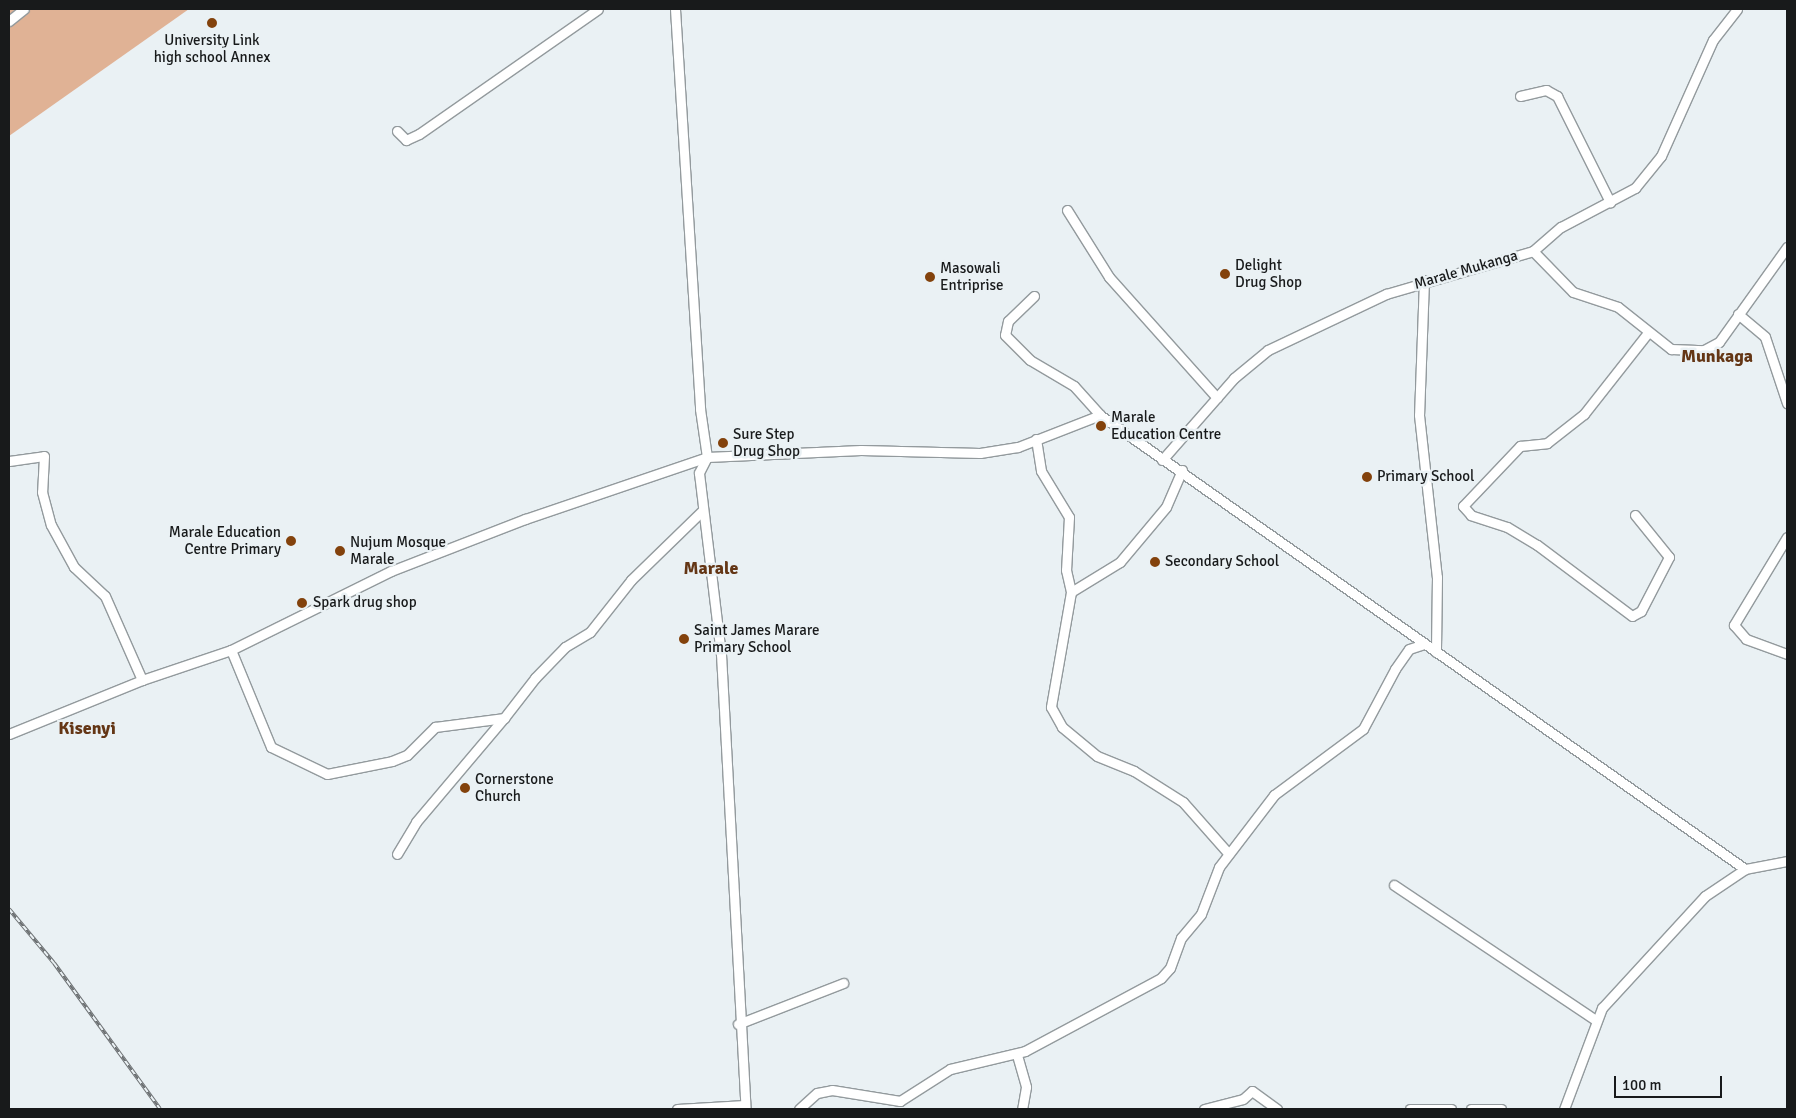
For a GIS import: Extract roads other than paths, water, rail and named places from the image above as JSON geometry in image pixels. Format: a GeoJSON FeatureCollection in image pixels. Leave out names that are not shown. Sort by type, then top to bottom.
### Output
{"type":"FeatureCollection","features":[{"type":"Feature","properties":{"kind":"street"},"geometry":{"type":"LineString","coordinates":[[9,21],[24,9]]}},
{"type":"Feature","properties":{"kind":"street"},"geometry":{"type":"LineString","coordinates":[[397,131],[406,140],[419,134],[598,9]]}},
{"type":"Feature","properties":{"kind":"street"},"geometry":{"type":"LineString","coordinates":[[675,9],[700,409],[707,457],[699,473],[702,511],[721,654],[738,1024],[745,1107],[676,1109]]}},
{"type":"Feature","properties":{"kind":"street","name":"Marale Mukanga"},"geometry":{"type":"LineString","coordinates":[[1162,460],[1249,362],[1268,350],[1424,280],[1533,251],[1561,227],[1610,202],[1650,174],[1713,40],[1737,9]]}},
{"type":"Feature","properties":{"kind":"street"},"geometry":{"type":"LineString","coordinates":[[1520,96],[1546,90],[1557,96],[1610,202]]}},
{"type":"Feature","properties":{"kind":"street"},"geometry":{"type":"LineString","coordinates":[[1067,210],[1109,277],[1217,398]]}},
{"type":"Feature","properties":{"kind":"street"},"geometry":{"type":"LineString","coordinates":[[1533,251],[1573,292],[1618,307],[1647,334],[1671,349],[1704,350],[1719,342],[1787,247]]}},
{"type":"Feature","properties":{"kind":"street"},"geometry":{"type":"LineString","coordinates":[[1424,280],[1419,416],[1437,577],[1436,652]]}},
{"type":"Feature","properties":{"kind":"street"},"geometry":{"type":"LineString","coordinates":[[1034,296],[1008,321],[1005,336],[1030,360],[1074,386],[1100,415],[1162,460],[1182,470],[1424,644],[1745,869]]}},
{"type":"Feature","properties":{"kind":"street"},"geometry":{"type":"LineString","coordinates":[[1738,314],[1765,337],[1787,403]]}},
{"type":"Feature","properties":{"kind":"street"},"geometry":{"type":"LineString","coordinates":[[1636,515],[1669,557],[1641,611],[1632,616],[1538,545],[1507,527],[1471,515],[1463,506],[1520,446],[1547,443],[1584,414],[1647,334]]}},
{"type":"Feature","properties":{"kind":"street"},"geometry":{"type":"LineString","coordinates":[[9,734],[142,680],[231,650],[391,571],[525,519],[707,457],[861,450],[980,453],[1036,439],[1100,415]]}},
{"type":"Feature","properties":{"kind":"street"},"geometry":{"type":"LineString","coordinates":[[1036,439],[1041,471],[1069,517],[1066,570],[1071,592],[1050,699],[1054,718],[1104,761],[1134,771],[1183,802],[1229,854]]}},
{"type":"Feature","properties":{"kind":"street"},"geometry":{"type":"LineString","coordinates":[[9,461],[44,456],[42,492],[51,525],[74,568],[105,596],[142,680]]}},
{"type":"Feature","properties":{"kind":"street"},"geometry":{"type":"LineString","coordinates":[[1071,592],[1120,562],[1166,507],[1182,470]]}},
{"type":"Feature","properties":{"kind":"street"},"geometry":{"type":"LineString","coordinates":[[397,854],[416,822],[553,659],[590,632],[631,580],[702,511]]}},
{"type":"Feature","properties":{"kind":"street"},"geometry":{"type":"LineString","coordinates":[[1787,538],[1734,625],[1746,639],[1787,654]]}},
{"type":"Feature","properties":{"kind":"street"},"geometry":{"type":"LineString","coordinates":[[799,1109],[817,1093],[832,1090],[894,1103],[950,1069],[1017,1055],[1166,974],[1181,938],[1201,914],[1216,872],[1274,795],[1363,730],[1395,669],[1409,649],[1424,644]]}},
{"type":"Feature","properties":{"kind":"street"},"geometry":{"type":"LineString","coordinates":[[231,650],[263,738],[271,747],[327,774],[407,755],[435,727],[447,723],[504,718]]}},
{"type":"Feature","properties":{"kind":"street"},"geometry":{"type":"LineString","coordinates":[[1564,1109],[1596,1020],[1618,989],[1706,896],[1745,869],[1787,861]]}},
{"type":"Feature","properties":{"kind":"street"},"geometry":{"type":"LineString","coordinates":[[1394,885],[1596,1020]]}},
{"type":"Feature","properties":{"kind":"street"},"geometry":{"type":"LineString","coordinates":[[738,1024],[843,984]]}},
{"type":"Feature","properties":{"kind":"street"},"geometry":{"type":"LineString","coordinates":[[1017,1055],[1026,1087],[1022,1109]]}},
{"type":"Feature","properties":{"kind":"street"},"geometry":{"type":"LineString","coordinates":[[1204,1109],[1243,1099],[1252,1091],[1277,1109]]}},
{"type":"Feature","properties":{"kind":"street"},"geometry":{"type":"LineString","coordinates":[[1410,1109],[1451,1109]]}},
{"type":"Feature","properties":{"kind":"street"},"geometry":{"type":"LineString","coordinates":[[1471,1109],[1502,1109]]}},
{"type":"Feature","properties":{"kind":"railway"},"geometry":{"type":"LineString","coordinates":[[9,909],[54,963],[160,1109]]}},
{"type":"Feature","properties":{"kind":"place","name":"University Link high school Annex"},"geometry":{"type":"Point","coordinates":[212,23]}},
{"type":"Feature","properties":{"kind":"place","name":"Delight Drug Shop"},"geometry":{"type":"Point","coordinates":[1225,274]}},
{"type":"Feature","properties":{"kind":"place","name":"Masowali Entriprise"},"geometry":{"type":"Point","coordinates":[930,277]}},
{"type":"Feature","properties":{"kind":"place","name":"Marale Education Centre"},"geometry":{"type":"Point","coordinates":[1101,426]}},
{"type":"Feature","properties":{"kind":"place","name":"Sure Step Drug Shop"},"geometry":{"type":"Point","coordinates":[723,443]}},
{"type":"Feature","properties":{"kind":"place","name":"Primary School"},"geometry":{"type":"Point","coordinates":[1367,477]}},
{"type":"Feature","properties":{"kind":"place","name":"Marale Education Centre Primary"},"geometry":{"type":"Point","coordinates":[291,541]}},
{"type":"Feature","properties":{"kind":"place","name":"Nujum Mosque Marale"},"geometry":{"type":"Point","coordinates":[340,551]}},
{"type":"Feature","properties":{"kind":"place","name":"Secondary School"},"geometry":{"type":"Point","coordinates":[1155,562]}},
{"type":"Feature","properties":{"kind":"place","name":"Spark drug shop"},"geometry":{"type":"Point","coordinates":[302,603]}},
{"type":"Feature","properties":{"kind":"place","name":"Saint James Marare Primary School"},"geometry":{"type":"Point","coordinates":[684,639]}},
{"type":"Feature","properties":{"kind":"place","name":"Cornerstone Church"},"geometry":{"type":"Point","coordinates":[465,788]}},
{"type":"Feature","properties":{"kind":"district","name":"Munkaga"},"geometry":{"type":"Point","coordinates":[1717,356]}},
{"type":"Feature","properties":{"kind":"district","name":"Marale"},"geometry":{"type":"Point","coordinates":[711,568]}},
{"type":"Feature","properties":{"kind":"district","name":"Kisenyi"},"geometry":{"type":"Point","coordinates":[87,728]}}]}
